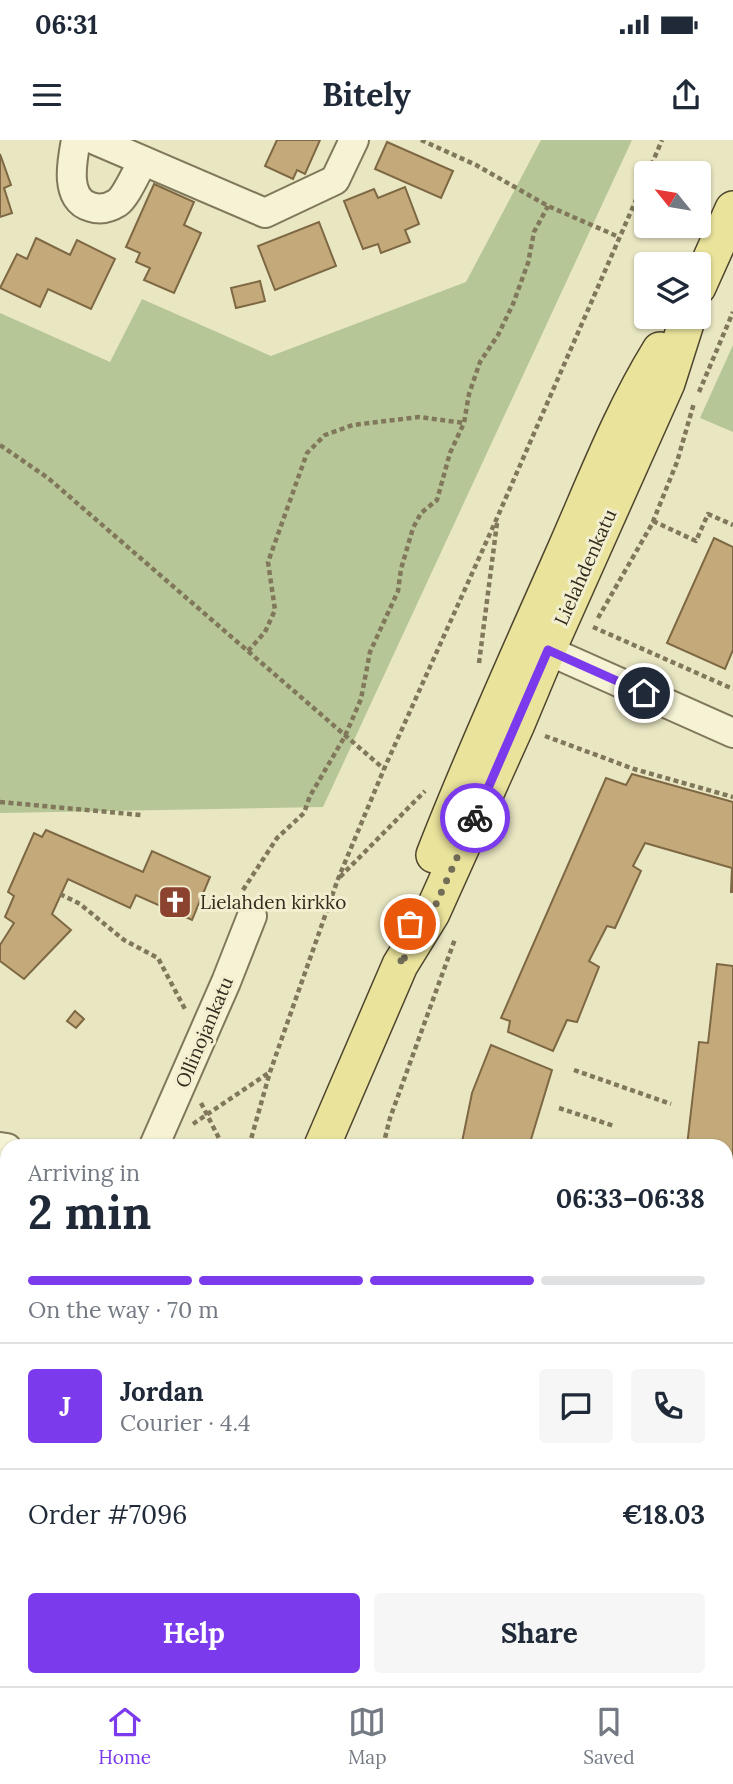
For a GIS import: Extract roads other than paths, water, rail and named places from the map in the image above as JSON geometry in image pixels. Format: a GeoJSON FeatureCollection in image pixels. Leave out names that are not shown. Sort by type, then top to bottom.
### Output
{"type":"FeatureCollection","features":[{"type":"Feature","properties":{"kind":"main road"},"geometry":{"type":"LineString","coordinates":[[711,258],[733,209]]}},
{"type":"Feature","properties":{"kind":"main road","name":"Lielahdenkatu"},"geometry":{"type":"LineString","coordinates":[[550,651],[646,373],[673,329]]}},
{"type":"Feature","properties":{"kind":"main road","name":"Lielahdenkatu"},"geometry":{"type":"LineString","coordinates":[[327,1139],[400,965],[415,903],[468,769],[550,651],[667,383],[684,329]]}},
{"type":"Feature","properties":{"kind":"street"},"geometry":{"type":"LineString","coordinates":[[76,140],[71,166],[74,192],[84,205],[100,210],[119,202],[143,161]]}},
{"type":"Feature","properties":{"kind":"street"},"geometry":{"type":"LineString","coordinates":[[96,140],[265,213],[335,180],[354,140]]}},
{"type":"Feature","properties":{"kind":"street"},"geometry":{"type":"LineString","coordinates":[[550,651],[733,733]]}},
{"type":"Feature","properties":{"kind":"street","name":"Ollinojankatu"},"geometry":{"type":"LineString","coordinates":[[157,1139],[226,982],[248,903]]}},
{"type":"Feature","properties":{"kind":"place","name":"Lielahden kirkko"},"geometry":{"type":"Point","coordinates":[175,902]}}]}
